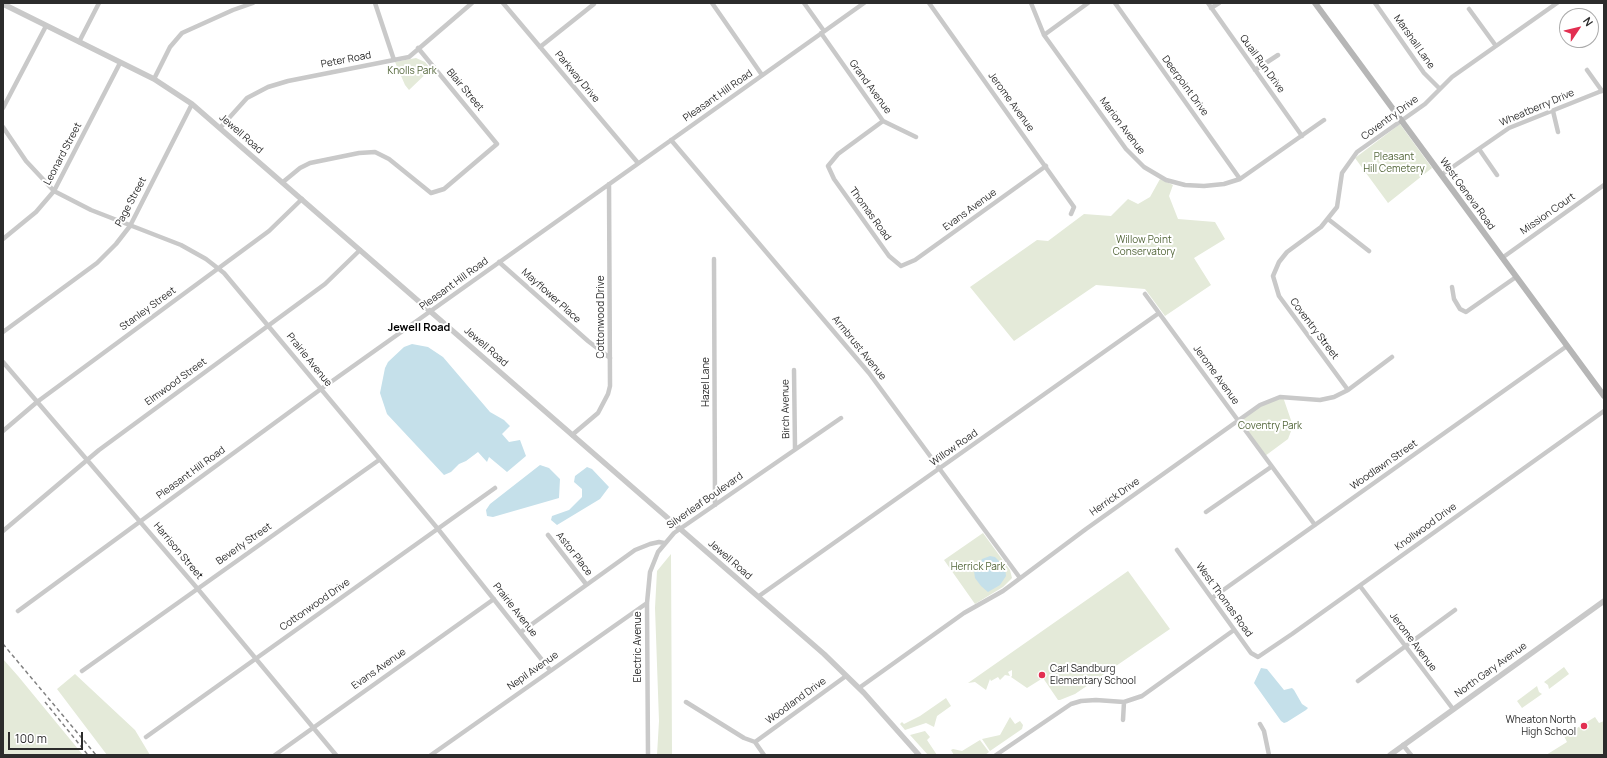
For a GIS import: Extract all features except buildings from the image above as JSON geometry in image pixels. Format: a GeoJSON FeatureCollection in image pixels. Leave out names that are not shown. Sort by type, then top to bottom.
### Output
{"type":"FeatureCollection","features":[{"type":"Feature","properties":{"kind":"main road","name":"West Geneva Road"},"geometry":{"type":"LineString","coordinates":[[1315,3],[1401,122],[1604,396]]}},
{"type":"Feature","properties":{"kind":"street"},"geometry":{"type":"LineString","coordinates":[[79,42],[99,3]]}},
{"type":"Feature","properties":{"kind":"street"},"geometry":{"type":"LineString","coordinates":[[154,79],[170,47],[182,33],[233,10],[254,3]]}},
{"type":"Feature","properties":{"kind":"street"},"geometry":{"type":"LineString","coordinates":[[375,3],[394,60]]}},
{"type":"Feature","properties":{"kind":"street","name":"Peter Road"},"geometry":{"type":"LineString","coordinates":[[220,128],[247,98],[264,88],[288,81],[409,57],[472,3]]}},
{"type":"Feature","properties":{"kind":"street","name":"Parkway Drive"},"geometry":{"type":"LineString","coordinates":[[503,3],[638,164]]}},
{"type":"Feature","properties":{"kind":"street"},"geometry":{"type":"LineString","coordinates":[[712,3],[762,75]]}},
{"type":"Feature","properties":{"kind":"street","name":"Grand Avenue"},"geometry":{"type":"LineString","coordinates":[[804,3],[883,122],[916,137]]}},
{"type":"Feature","properties":{"kind":"street","name":"Pleasant Hill Road"},"geometry":{"type":"LineString","coordinates":[[18,611],[321,389],[864,3]]}},
{"type":"Feature","properties":{"kind":"street","name":"Jerome Avenue"},"geometry":{"type":"LineString","coordinates":[[929,3],[1074,207],[1071,214]]}},
{"type":"Feature","properties":{"kind":"street","name":"Marion Avenue"},"geometry":{"type":"LineString","coordinates":[[1031,3],[1044,34],[1126,149],[1144,167],[1160,177],[1185,185],[1214,186],[1240,178],[1324,120]]}},
{"type":"Feature","properties":{"kind":"street"},"geometry":{"type":"LineString","coordinates":[[1044,34],[1088,3]]}},
{"type":"Feature","properties":{"kind":"street","name":"Deerpoint Drive"},"geometry":{"type":"LineString","coordinates":[[1115,3],[1240,178]]}},
{"type":"Feature","properties":{"kind":"street","name":"Quail Run Drive"},"geometry":{"type":"LineString","coordinates":[[1208,3],[1302,136]]}},
{"type":"Feature","properties":{"kind":"street"},"geometry":{"type":"LineString","coordinates":[[1211,8],[1219,3]]}},
{"type":"Feature","properties":{"kind":"street","name":"Marshall Lane"},"geometry":{"type":"LineString","coordinates":[[1375,3],[1424,73],[1440,89]]}},
{"type":"Feature","properties":{"kind":"street","name":"Coventry Drive"},"geometry":{"type":"LineString","coordinates":[[1273,276],[1284,255],[1321,227],[1337,207],[1342,173],[1357,152],[1425,104],[1452,77],[1558,3]]}},
{"type":"Feature","properties":{"kind":"street","name":"Jewell Road"},"geometry":{"type":"LineString","coordinates":[[3,4],[154,79],[192,104],[759,596],[859,688],[919,755]]}},
{"type":"Feature","properties":{"kind":"street"},"geometry":{"type":"LineString","coordinates":[[540,47],[594,4]]}},
{"type":"Feature","properties":{"kind":"street"},"geometry":{"type":"LineString","coordinates":[[1469,9],[1496,46]]}},
{"type":"Feature","properties":{"kind":"street"},"geometry":{"type":"LineString","coordinates":[[3,108],[46,26]]}},
{"type":"Feature","properties":{"kind":"street","name":"Blair Street"},"geometry":{"type":"LineString","coordinates":[[282,182],[300,168],[310,163],[359,153],[375,152],[389,159],[431,193],[444,189],[497,144],[418,48]]}},
{"type":"Feature","properties":{"kind":"street"},"geometry":{"type":"LineString","coordinates":[[1255,70],[1278,55]]}},
{"type":"Feature","properties":{"kind":"street","name":"Leonard Street"},"geometry":{"type":"LineString","coordinates":[[3,239],[36,212],[54,191],[120,63]]}},
{"type":"Feature","properties":{"kind":"street"},"geometry":{"type":"LineString","coordinates":[[1587,70],[1603,91]]}},
{"type":"Feature","properties":{"kind":"street","name":"Wheatberry Drive"},"geometry":{"type":"LineString","coordinates":[[1441,175],[1509,128],[1603,91]]}},
{"type":"Feature","properties":{"kind":"street","name":"Page Street"},"geometry":{"type":"LineString","coordinates":[[3,332],[97,263],[116,244],[130,226],[192,104]]}},
{"type":"Feature","properties":{"kind":"street"},"geometry":{"type":"LineString","coordinates":[[1553,111],[1558,132]]}},
{"type":"Feature","properties":{"kind":"street","name":"Thomas Road"},"geometry":{"type":"LineString","coordinates":[[883,122],[838,154],[828,166],[834,179],[889,256],[901,266],[904,265]]}},
{"type":"Feature","properties":{"kind":"street","name":"Prairie Avenue"},"geometry":{"type":"LineString","coordinates":[[3,127],[26,161],[54,191],[85,208],[181,245],[218,268],[269,325],[378,460],[438,529],[550,670]]}},
{"type":"Feature","properties":{"kind":"street","name":"Armbrust Avenue"},"geometry":{"type":"LineString","coordinates":[[671,140],[869,373],[1020,578]]}},
{"type":"Feature","properties":{"kind":"street"},"geometry":{"type":"LineString","coordinates":[[1479,149],[1497,175]]}},
{"type":"Feature","properties":{"kind":"street","name":"Evans Avenue"},"geometry":{"type":"LineString","coordinates":[[904,265],[915,260],[1046,166]]}},
{"type":"Feature","properties":{"kind":"street","name":"Cottonwood Drive"},"geometry":{"type":"LineString","coordinates":[[572,435],[594,417],[603,405],[610,386],[609,184]]}},
{"type":"Feature","properties":{"kind":"street","name":"Mission Court"},"geometry":{"type":"LineString","coordinates":[[1502,258],[1604,185]]}},
{"type":"Feature","properties":{"kind":"street","name":"Stanley Street"},"geometry":{"type":"LineString","coordinates":[[3,431],[37,402],[274,227],[302,199]]}},
{"type":"Feature","properties":{"kind":"street"},"geometry":{"type":"LineString","coordinates":[[1328,219],[1369,251]]}},
{"type":"Feature","properties":{"kind":"street","name":"Elmwood Street"},"geometry":{"type":"LineString","coordinates":[[3,531],[88,459],[325,284],[360,250]]}},
{"type":"Feature","properties":{"kind":"street","name":"Hazel Lane"},"geometry":{"type":"LineString","coordinates":[[714,260],[715,505]]}},
{"type":"Feature","properties":{"kind":"street","name":"Mayflower Place"},"geometry":{"type":"LineString","coordinates":[[499,262],[588,341],[610,358]]}},
{"type":"Feature","properties":{"kind":"street","name":"Coventry Street"},"geometry":{"type":"LineString","coordinates":[[1273,276],[1281,300],[1348,390]]}},
{"type":"Feature","properties":{"kind":"street"},"geometry":{"type":"LineString","coordinates":[[1452,287],[1454,299],[1460,309],[1466,312],[1516,277]]}},
{"type":"Feature","properties":{"kind":"street","name":"Jerome Avenue"},"geometry":{"type":"LineString","coordinates":[[1145,294],[1315,525]]}},
{"type":"Feature","properties":{"kind":"street","name":"Willow Road"},"geometry":{"type":"LineString","coordinates":[[759,596],[1159,313]]}},
{"type":"Feature","properties":{"kind":"street","name":"Woodlawn Street"},"geometry":{"type":"LineString","coordinates":[[1212,598],[1567,346]]}},
{"type":"Feature","properties":{"kind":"street","name":"Herrick Drive"},"geometry":{"type":"LineString","coordinates":[[859,688],[964,613],[1003,591],[1263,403],[1274,398],[1291,397],[1320,400],[1334,397],[1348,390],[1392,357]]}},
{"type":"Feature","properties":{"kind":"street","name":"Harrison Street"},"geometry":{"type":"LineString","coordinates":[[3,362],[198,588],[336,755]]}},
{"type":"Feature","properties":{"kind":"street","name":"Birch Avenue"},"geometry":{"type":"LineString","coordinates":[[794,370],[795,448]]}},
{"type":"Feature","properties":{"kind":"street","name":"Knollwood Drive"},"geometry":{"type":"LineString","coordinates":[[1258,657],[1265,654],[1604,411]]}},
{"type":"Feature","properties":{"kind":"street","name":"Silverleaf Boulevard"},"geometry":{"type":"LineString","coordinates":[[521,632],[586,584],[642,546],[660,542],[664,543],[680,528],[841,418]]}},
{"type":"Feature","properties":{"kind":"street","name":"Beverly Street"},"geometry":{"type":"LineString","coordinates":[[82,671],[378,460]]}},
{"type":"Feature","properties":{"kind":"street"},"geometry":{"type":"LineString","coordinates":[[1206,512],[1272,466]]}},
{"type":"Feature","properties":{"kind":"street","name":"Cottonwood Drive"},"geometry":{"type":"LineString","coordinates":[[146,737],[495,488]]}},
{"type":"Feature","properties":{"kind":"street","name":"Astor Place"},"geometry":{"type":"LineString","coordinates":[[548,535],[586,584]]}},
{"type":"Feature","properties":{"kind":"street","name":"Electric Avenue"},"geometry":{"type":"LineString","coordinates":[[647,754],[647,603],[652,564],[664,543]]}},
{"type":"Feature","properties":{"kind":"street","name":"West Thomas Road"},"geometry":{"type":"LineString","coordinates":[[1177,550],[1251,653],[1258,657]]}},
{"type":"Feature","properties":{"kind":"street","name":"Jerome Avenue"},"geometry":{"type":"LineString","coordinates":[[1360,586],[1453,709]]}},
{"type":"Feature","properties":{"kind":"street","name":"Evans Avenue"},"geometry":{"type":"LineString","coordinates":[[275,755],[494,599]]}},
{"type":"Feature","properties":{"kind":"street","name":"North Gary Avenue"},"geometry":{"type":"LineString","coordinates":[[1390,755],[1604,601]]}},
{"type":"Feature","properties":{"kind":"street","name":"Nepil Avenue"},"geometry":{"type":"LineString","coordinates":[[431,755],[647,603]]}},
{"type":"Feature","properties":{"kind":"street"},"geometry":{"type":"LineString","coordinates":[[1358,681],[1455,610]]}},
{"type":"Feature","properties":{"kind":"street"},"geometry":{"type":"LineString","coordinates":[[996,755],[1070,704],[1081,701],[1096,700],[1124,702],[1137,699],[1234,630]]}},
{"type":"Feature","properties":{"kind":"street","name":"Woodland Drive"},"geometry":{"type":"LineString","coordinates":[[755,742],[846,676]]}},
{"type":"Feature","properties":{"kind":"street"},"geometry":{"type":"LineString","coordinates":[[686,702],[744,738],[755,742],[764,755]]}},
{"type":"Feature","properties":{"kind":"street"},"geometry":{"type":"LineString","coordinates":[[1123,720],[1124,702]]}},
{"type":"Feature","properties":{"kind":"street"},"geometry":{"type":"LineString","coordinates":[[1260,724],[1264,730],[1269,755]]}},
{"type":"Feature","properties":{"kind":"street"},"geometry":{"type":"LineString","coordinates":[[1403,745],[1410,755]]}},
{"type":"Feature","properties":{"kind":"green space","name":"Knolls Park"},"geometry":{"type":"Polygon","coordinates":[[[416,58],[425,62],[431,69],[409,90],[405,85],[395,62],[416,58]]]}},
{"type":"Feature","properties":{"kind":"green space","name":"Pleasant Hill Cemetery"},"geometry":{"type":"Polygon","coordinates":[[[1400,124],[1432,168],[1388,203],[1355,158],[1400,124]]]}},
{"type":"Feature","properties":{"kind":"green space","name":"Willow Point Conservatory"},"geometry":{"type":"Polygon","coordinates":[[[1160,179],[1173,185],[1169,196],[1178,219],[1215,222],[1225,239],[1194,258],[1211,285],[1165,316],[1145,289],[1096,285],[1014,341],[970,287],[1037,240],[1048,241],[1084,214],[1111,216],[1128,199],[1138,204],[1150,197],[1160,179]]]}},
{"type":"Feature","properties":{"kind":"green space","name":"Coventry Park"},"geometry":{"type":"Polygon","coordinates":[[[1283,397],[1293,426],[1288,439],[1265,456],[1239,421],[1261,406],[1283,397]]]}},
{"type":"Feature","properties":{"kind":"green space","name":"Herrick Park"},"geometry":{"type":"Polygon","coordinates":[[[983,533],[1010,570],[1012,578],[1003,587],[975,604],[944,560],[983,533]]]}},
{"type":"Feature","properties":{"kind":"green space"},"geometry":{"type":"Polygon","coordinates":[[[671,554],[672,755],[657,755],[659,721],[655,608],[657,571],[671,554]]]}},
{"type":"Feature","properties":{"kind":"green space"},"geometry":{"type":"Polygon","coordinates":[[[1128,571],[1170,629],[1075,694],[1060,700],[1058,700],[1043,678],[1027,688],[1011,677],[1012,670],[1008,672],[1010,676],[1005,675],[1000,680],[998,677],[991,681],[990,679],[986,690],[975,682],[968,683],[1128,571]]]}},
{"type":"Feature","properties":{"kind":"green space"},"geometry":{"type":"Polygon","coordinates":[[[3,659],[18,676],[83,755],[3,755],[3,659]]]}},
{"type":"Feature","properties":{"kind":"green space"},"geometry":{"type":"Polygon","coordinates":[[[1564,667],[1569,674],[1549,689],[1548,685],[1544,682],[1564,667]]]}},
{"type":"Feature","properties":{"kind":"green space"},"geometry":{"type":"Polygon","coordinates":[[[75,674],[135,730],[150,755],[107,755],[57,689],[75,674]]]}},
{"type":"Feature","properties":{"kind":"green space"},"geometry":{"type":"Polygon","coordinates":[[[1537,686],[1539,692],[1542,694],[1522,708],[1517,701],[1537,686]]]}},
{"type":"Feature","properties":{"kind":"green space"},"geometry":{"type":"Polygon","coordinates":[[[946,698],[951,706],[937,716],[934,727],[926,723],[905,730],[900,724],[902,722],[904,724],[920,716],[946,698]]]}},
{"type":"Feature","properties":{"kind":"green space"},"geometry":{"type":"Polygon","coordinates":[[[1010,717],[1015,724],[1020,721],[1023,725],[1022,729],[990,751],[982,739],[1000,735],[1010,717]]]}},
{"type":"Feature","properties":{"kind":"green space"},"geometry":{"type":"Polygon","coordinates":[[[1595,717],[1599,723],[1604,721],[1604,755],[1546,755],[1567,742],[1564,736],[1595,717]]]}},
{"type":"Feature","properties":{"kind":"green space"},"geometry":{"type":"Polygon","coordinates":[[[925,731],[930,737],[927,740],[937,755],[928,755],[910,735],[925,731]]]}},
{"type":"Feature","properties":{"kind":"green space"},"geometry":{"type":"Polygon","coordinates":[[[980,740],[989,752],[985,755],[954,755],[951,750],[962,751],[980,740]]]}},
{"type":"Feature","properties":{"kind":"water"},"geometry":{"type":"Polygon","coordinates":[[[412,344],[428,347],[443,357],[490,412],[504,420],[510,426],[502,434],[509,442],[520,440],[526,456],[507,472],[489,457],[487,462],[478,452],[466,461],[459,464],[451,472],[444,475],[387,414],[380,393],[385,368],[388,362],[404,347],[412,344]]]}},
{"type":"Feature","properties":{"kind":"water"},"geometry":{"type":"Polygon","coordinates":[[[540,465],[549,468],[560,479],[559,498],[493,517],[487,516],[486,510],[490,504],[540,465]]]}},
{"type":"Feature","properties":{"kind":"water"},"geometry":{"type":"Polygon","coordinates":[[[587,467],[592,469],[609,487],[600,499],[557,525],[551,520],[552,516],[569,510],[582,497],[582,489],[574,482],[575,476],[587,467]]]}},
{"type":"Feature","properties":{"kind":"water"},"geometry":{"type":"Polygon","coordinates":[[[990,556],[995,557],[1005,567],[1006,576],[1000,585],[988,592],[975,578],[974,571],[982,559],[990,556]]]}},
{"type":"Feature","properties":{"kind":"water"},"geometry":{"type":"Polygon","coordinates":[[[1261,668],[1267,669],[1284,690],[1292,688],[1302,704],[1308,708],[1287,722],[1284,723],[1281,721],[1254,683],[1261,668]]]}},
{"type":"Feature","properties":{"kind":"railway"},"geometry":{"type":"LineString","coordinates":[[3,644],[96,755]]}},
{"type":"Feature","properties":{"kind":"railway"},"geometry":{"type":"LineString","coordinates":[[45,702],[88,755]]}},
{"type":"Feature","properties":{"kind":"place","name":"Carl Sandburg Elementary School"},"geometry":{"type":"Point","coordinates":[1042,675]}},
{"type":"Feature","properties":{"kind":"place","name":"Wheaton North High School"},"geometry":{"type":"Point","coordinates":[1584,726]}},
{"type":"Feature","properties":{"kind":"district","name":"Jewell Road"},"geometry":{"type":"Point","coordinates":[419,328]}}]}
